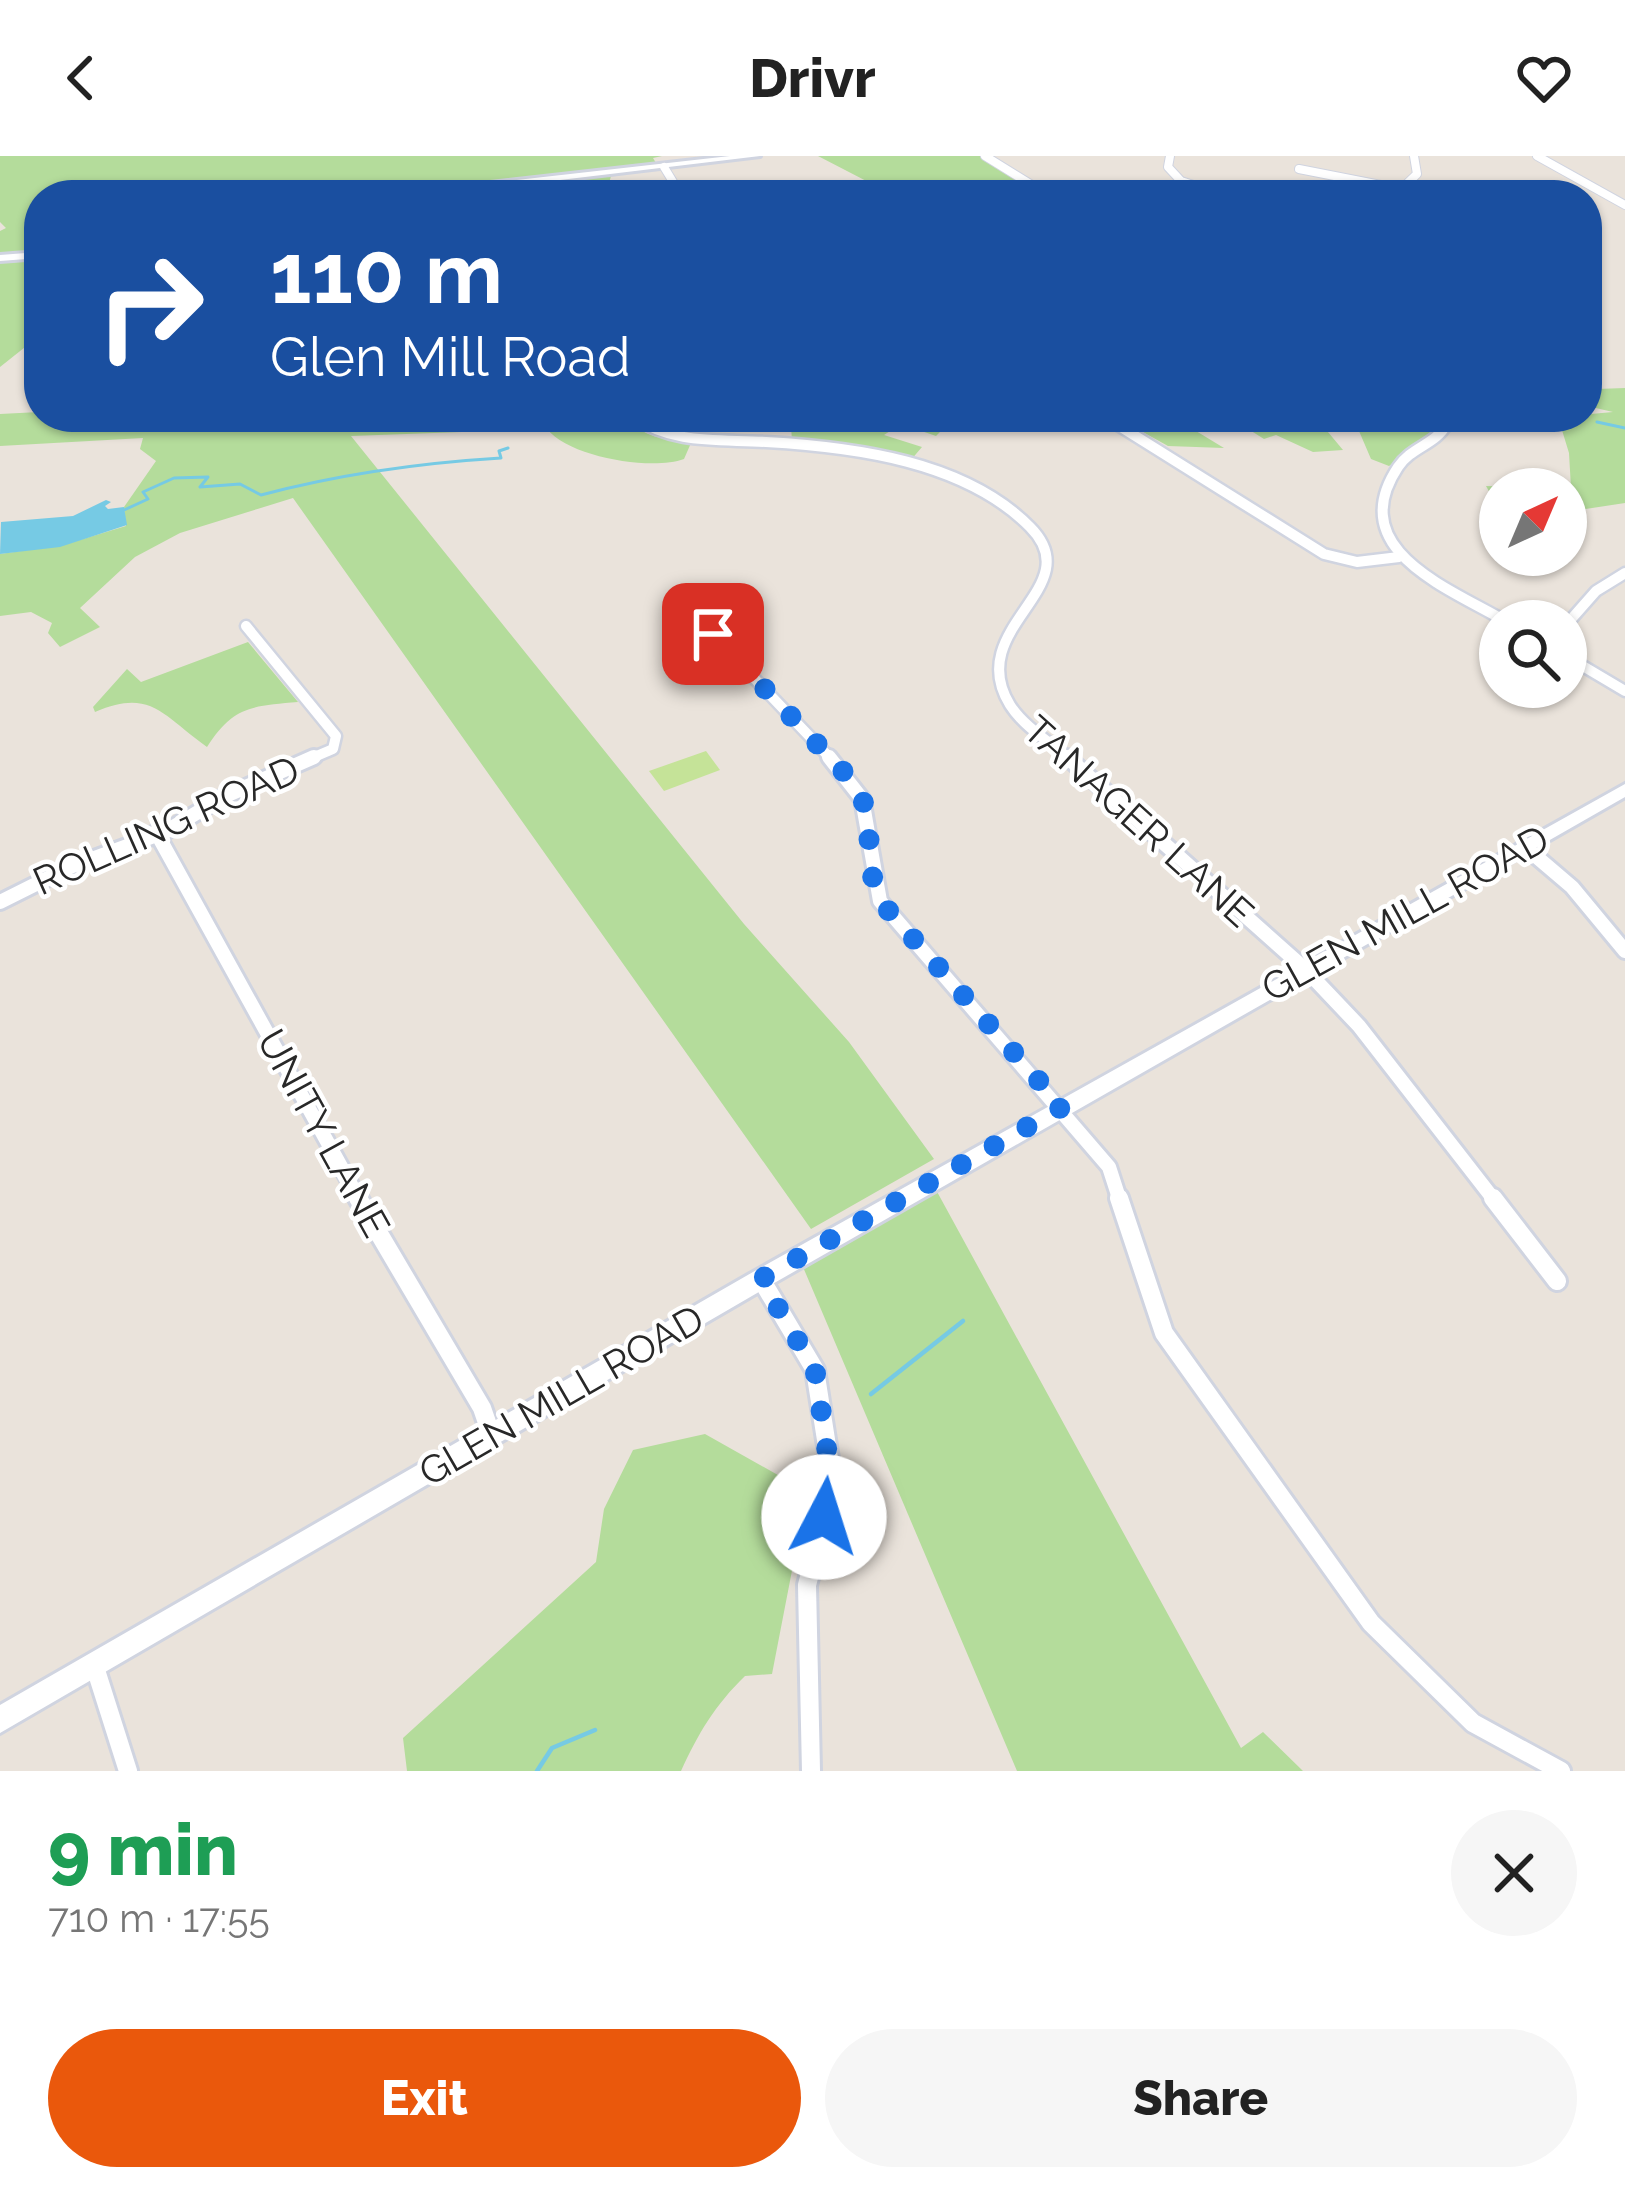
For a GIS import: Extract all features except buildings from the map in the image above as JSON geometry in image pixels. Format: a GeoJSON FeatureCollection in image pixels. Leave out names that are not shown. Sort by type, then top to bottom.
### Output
{"type":"FeatureCollection","features":[{"type":"Feature","properties":{"kind":"main road"},"geometry":{"type":"LineString","coordinates":[[546,180],[755,156]]}},
{"type":"Feature","properties":{"kind":"main road","name":"GLEN MILL ROAD"},"geometry":{"type":"LineString","coordinates":[[0,1720],[761,1279],[1625,790]]}},
{"type":"Feature","properties":{"kind":"street"},"geometry":{"type":"LineString","coordinates":[[985,156],[1024,180]]}},
{"type":"Feature","properties":{"kind":"street"},"geometry":{"type":"LineString","coordinates":[[1170,156],[1168,167],[1185,180]]}},
{"type":"Feature","properties":{"kind":"street"},"geometry":{"type":"LineString","coordinates":[[1537,156],[1580,180]]}},
{"type":"Feature","properties":{"kind":"street"},"geometry":{"type":"LineString","coordinates":[[664,167],[672,180]]}},
{"type":"Feature","properties":{"kind":"street"},"geometry":{"type":"LineString","coordinates":[[1299,169],[1346,180]]}},
{"type":"Feature","properties":{"kind":"street","name":"TANAGER LANE"},"geometry":{"type":"LineString","coordinates":[[664,432],[871,455],[954,481],[1015,512],[1038,534],[1049,564],[1036,598],[1009,623],[998,642],[995,677],[1011,707],[1306,969]]}},
{"type":"Feature","properties":{"kind":"street"},"geometry":{"type":"LineString","coordinates":[[1129,432],[1324,554],[1358,562],[1399,557]]}},
{"type":"Feature","properties":{"kind":"street"},"geometry":{"type":"LineString","coordinates":[[1442,432],[1394,470],[1384,524],[1389,546],[1399,557],[1479,605]]}},
{"type":"Feature","properties":{"kind":"street"},"geometry":{"type":"LineString","coordinates":[[1587,601],[1625,572]]}},
{"type":"Feature","properties":{"kind":"street"},"geometry":{"type":"LineString","coordinates":[[684,619],[713,634],[856,785],[868,813],[867,862],[880,901],[1062,1107],[1108,1167],[1164,1333],[1371,1623],[1473,1723],[1561,1771]]}},
{"type":"Feature","properties":{"kind":"street","name":"ROLLING ROAD"},"geometry":{"type":"LineString","coordinates":[[0,902],[49,876],[165,832],[223,797],[333,749],[336,736],[246,626]]}},
{"type":"Feature","properties":{"kind":"street"},"geometry":{"type":"LineString","coordinates":[[1587,668],[1625,691]]}},
{"type":"Feature","properties":{"kind":"street","name":"UNITY LANE"},"geometry":{"type":"LineString","coordinates":[[156,832],[333,1156],[482,1408],[491,1434]]}},
{"type":"Feature","properties":{"kind":"street"},"geometry":{"type":"LineString","coordinates":[[1524,846],[1572,887],[1625,951]]}},
{"type":"Feature","properties":{"kind":"street"},"geometry":{"type":"LineString","coordinates":[[1306,969],[1359,1026],[1557,1281]]}},
{"type":"Feature","properties":{"kind":"street"},"geometry":{"type":"LineString","coordinates":[[761,1279],[815,1370],[832,1484],[807,1585],[811,1771]]}},
{"type":"Feature","properties":{"kind":"street"},"geometry":{"type":"LineString","coordinates":[[94,1664],[128,1771]]}},
{"type":"Feature","properties":{"kind":"green space"},"geometry":{"type":"Polygon","coordinates":[[[0,156],[662,156],[653,158],[659,168],[605,174],[610,180],[24,180],[24,252],[0,254],[0,231],[6,228],[0,222],[0,156]]]}},
{"type":"Feature","properties":{"kind":"green space"},"geometry":{"type":"Polygon","coordinates":[[[818,156],[985,156],[1023,180],[864,180],[818,156]]]}},
{"type":"Feature","properties":{"kind":"green space"},"geometry":{"type":"Polygon","coordinates":[[[24,260],[24,348],[0,367],[0,262],[24,260]]]}},
{"type":"Feature","properties":{"kind":"green space"},"geometry":{"type":"Polygon","coordinates":[[[1625,388],[1625,503],[1587,509],[1587,468],[1570,468],[1563,432],[1602,432],[1602,413],[1613,412],[1602,409],[1602,389],[1625,388]]]}},
{"type":"Feature","properties":{"kind":"green space"},"geometry":{"type":"Polygon","coordinates":[[[24,413],[24,432],[463,432],[351,436],[744,924],[849,1042],[934,1159],[811,1229],[293,498],[180,533],[135,557],[80,608],[100,627],[60,647],[48,633],[52,623],[31,612],[0,616],[0,554],[63,545],[126,526],[124,507],[156,461],[140,449],[143,438],[0,446],[0,414],[24,413]]]}},
{"type":"Feature","properties":{"kind":"green space"},"geometry":{"type":"Polygon","coordinates":[[[550,432],[645,432],[691,443],[684,459],[652,463],[591,454],[550,432]]]}},
{"type":"Feature","properties":{"kind":"green space"},"geometry":{"type":"Polygon","coordinates":[[[791,432],[889,432],[884,435],[922,447],[910,461],[792,440],[791,432]]]}},
{"type":"Feature","properties":{"kind":"green space"},"geometry":{"type":"Polygon","coordinates":[[[1143,432],[1198,432],[1224,448],[1168,446],[1143,432]]]}},
{"type":"Feature","properties":{"kind":"green space"},"geometry":{"type":"Polygon","coordinates":[[[1253,432],[1328,432],[1343,450],[1313,452],[1276,435],[1264,439],[1253,432]]]}},
{"type":"Feature","properties":{"kind":"green space"},"geometry":{"type":"Polygon","coordinates":[[[1359,432],[1436,432],[1389,466],[1371,459],[1359,432]]]}},
{"type":"Feature","properties":{"kind":"green space"},"geometry":{"type":"Polygon","coordinates":[[[248,642],[298,702],[245,711],[226,723],[207,747],[143,704],[114,705],[95,712],[93,707],[127,669],[141,682],[248,642]]]}},
{"type":"Feature","properties":{"kind":"green space"},"geometry":{"type":"Polygon","coordinates":[[[706,751],[720,770],[664,791],[649,771],[706,751]]]}},
{"type":"Feature","properties":{"kind":"green space"},"geometry":{"type":"Polygon","coordinates":[[[935,1188],[1241,1748],[1263,1732],[1303,1771],[1017,1771],[803,1267],[935,1188]]]}},
{"type":"Feature","properties":{"kind":"green space"},"geometry":{"type":"Polygon","coordinates":[[[705,1434],[792,1483],[801,1524],[772,1674],[745,1676],[734,1687],[708,1720],[681,1771],[407,1771],[403,1738],[596,1562],[604,1509],[633,1450],[705,1434]]]}},
{"type":"Feature","properties":{"kind":"water"},"geometry":{"type":"Polygon","coordinates":[[[106,500],[111,502],[105,506],[108,509],[124,507],[127,525],[60,547],[0,554],[1,522],[73,516],[106,500]]]}},
{"type":"Feature","properties":{"kind":"waterway"},"geometry":{"type":"LineString","coordinates":[[1602,423],[1625,428]]}},
{"type":"Feature","properties":{"kind":"waterway"},"geometry":{"type":"LineString","coordinates":[[124,510],[148,499],[143,492],[174,478],[208,477],[200,487],[240,484],[261,495],[380,470],[501,458],[499,451],[508,448]]}},
{"type":"Feature","properties":{"kind":"waterway"},"geometry":{"type":"LineString","coordinates":[[871,1394],[963,1321]]}},
{"type":"Feature","properties":{"kind":"waterway"},"geometry":{"type":"LineString","coordinates":[[537,1771],[552,1748],[595,1730]]}},
{"type":"Feature","properties":{"kind":"route"},"geometry":{"type":"LineString","coordinates":[[713,634],[856,785],[868,813],[867,862],[880,901],[1062,1107],[761,1279],[815,1370],[832,1484],[824,1517]]}}]}
